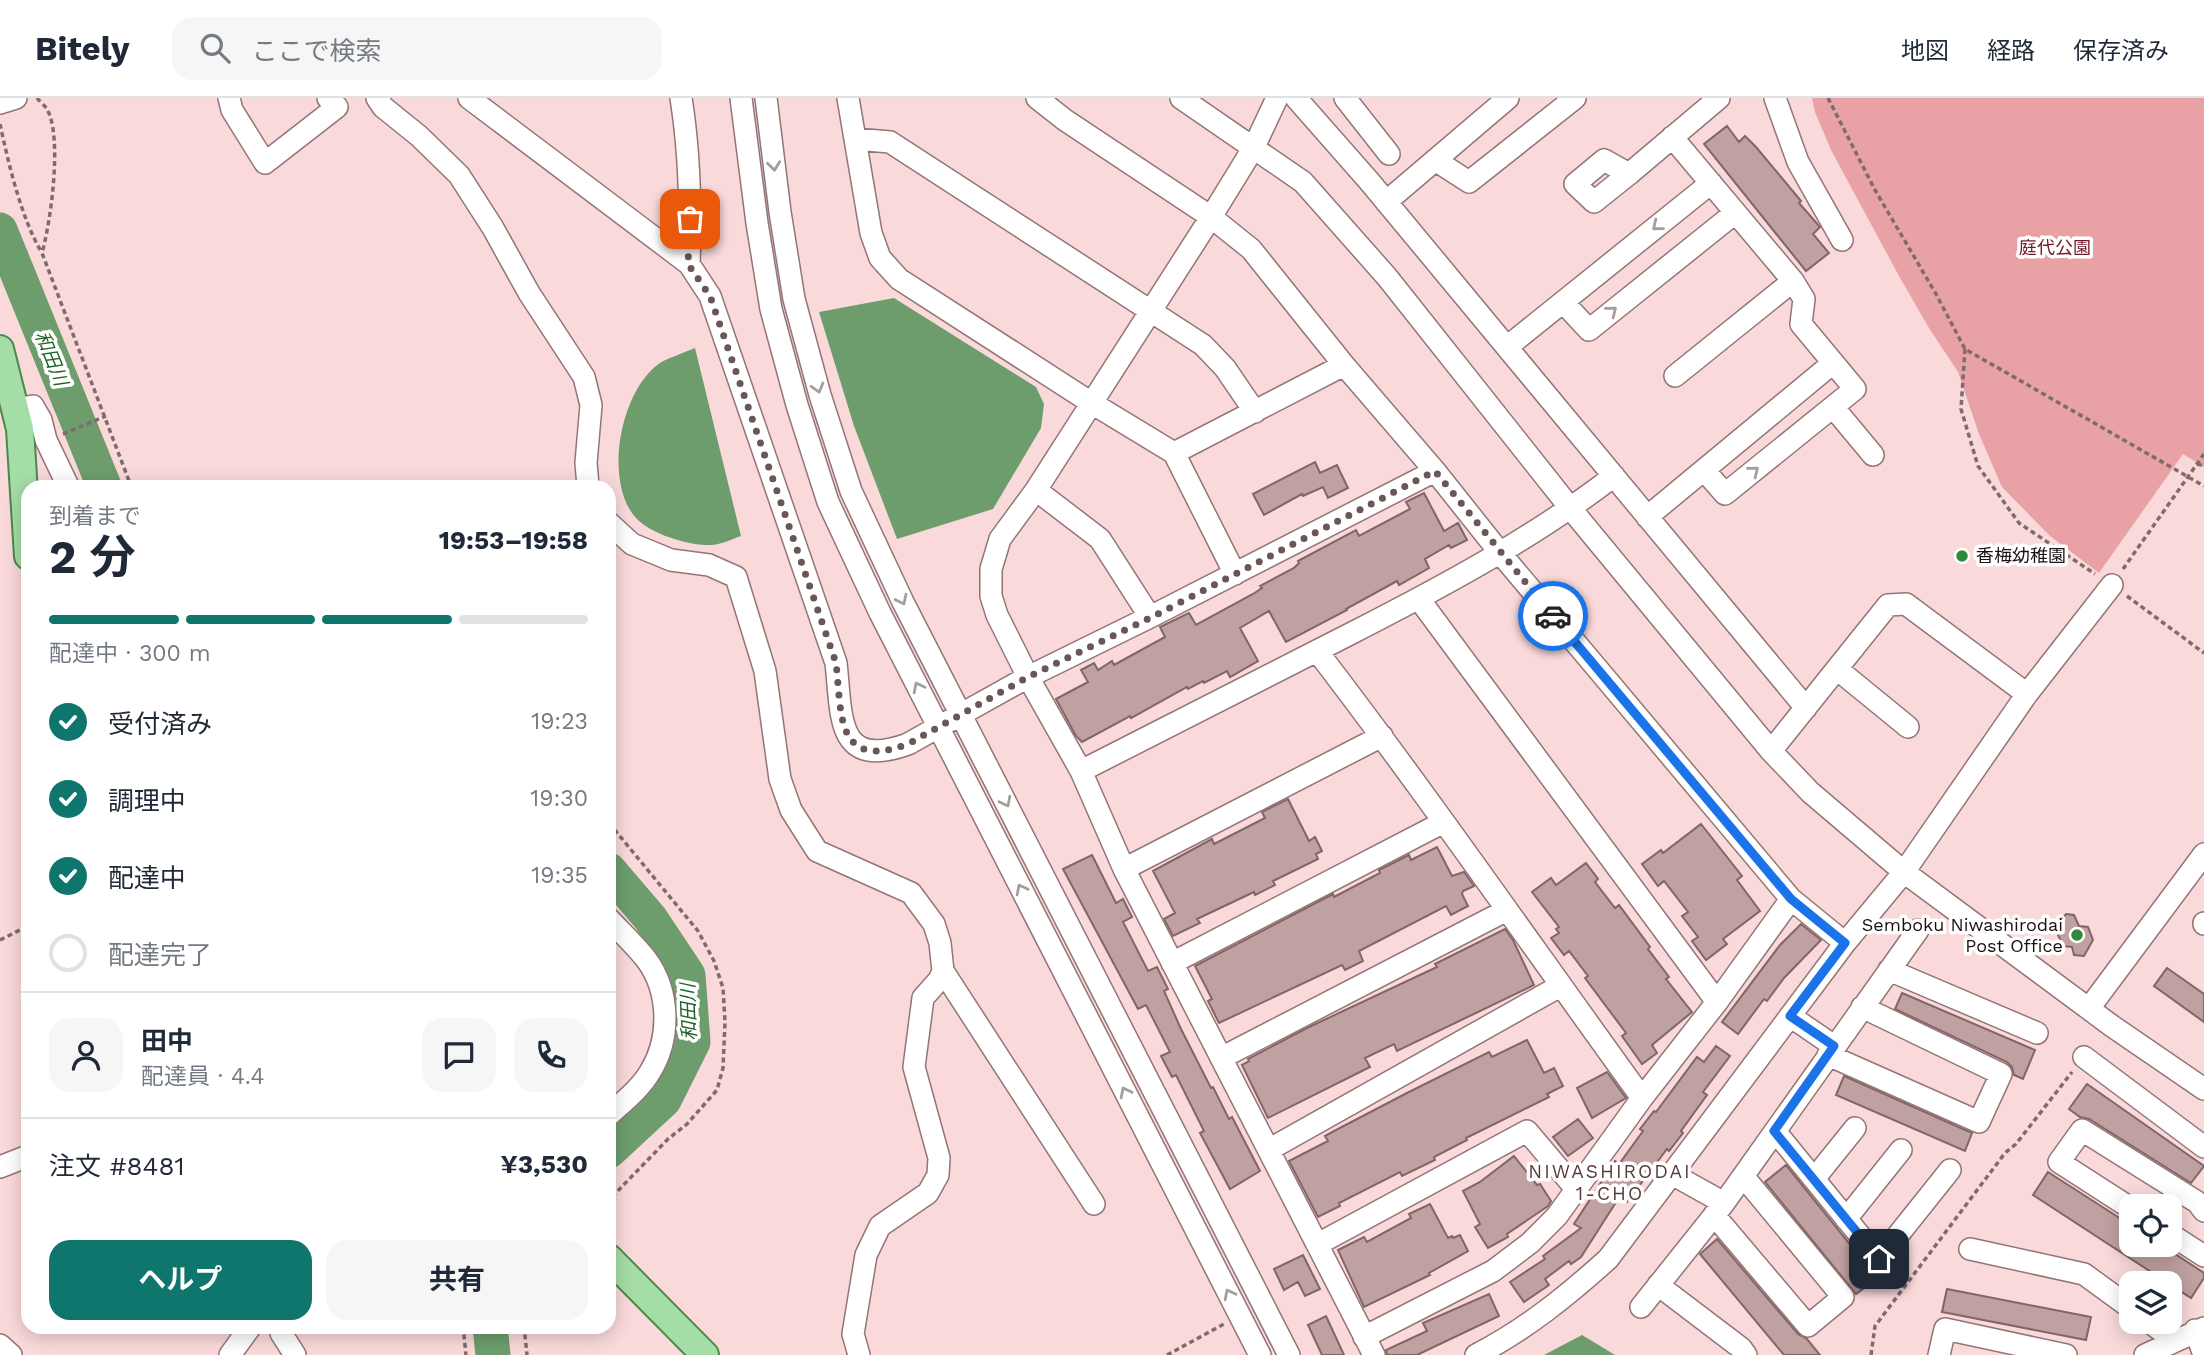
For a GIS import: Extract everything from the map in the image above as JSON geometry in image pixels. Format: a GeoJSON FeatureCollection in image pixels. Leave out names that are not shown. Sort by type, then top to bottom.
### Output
{"type":"FeatureCollection","features":[{"type":"Feature","properties":{"kind":"main road"},"geometry":{"type":"LineString","coordinates":[[0,349],[20,429],[23,480]]}},
{"type":"Feature","properties":{"kind":"main road"},"geometry":{"type":"LineString","coordinates":[[616,1265],[705,1355]]}},
{"type":"Feature","properties":{"kind":"street"},"geometry":{"type":"LineString","coordinates":[[0,103],[16,98]]}},
{"type":"Feature","properties":{"kind":"street"},"geometry":{"type":"LineString","coordinates":[[229,98],[232,110],[265,163],[337,107],[328,98]]}},
{"type":"Feature","properties":{"kind":"street"},"geometry":{"type":"LineString","coordinates":[[377,98],[383,107],[419,136],[459,175],[529,293],[584,377],[591,405],[586,463],[587,480]]}},
{"type":"Feature","properties":{"kind":"street"},"geometry":{"type":"LineString","coordinates":[[469,98],[688,264],[710,296],[836,663],[840,716],[846,735],[873,752],[890,751],[908,744],[1028,677],[1150,618],[1435,471]]}},
{"type":"Feature","properties":{"kind":"street"},"geometry":{"type":"LineString","coordinates":[[681,98],[691,196],[688,264]]}},
{"type":"Feature","properties":{"kind":"street"},"geometry":{"type":"LineString","coordinates":[[741,98],[771,309],[797,405],[828,502],[880,613],[1260,1355]]}},
{"type":"Feature","properties":{"kind":"street"},"geometry":{"type":"LineString","coordinates":[[766,98],[794,299],[820,395],[851,491],[903,602],[1289,1355]]}},
{"type":"Feature","properties":{"kind":"street"},"geometry":{"type":"LineString","coordinates":[[848,98],[871,233],[880,258],[899,279],[1174,453],[1235,574]]}},
{"type":"Feature","properties":{"kind":"street"},"geometry":{"type":"LineString","coordinates":[[1037,98],[1065,120],[1211,216],[1251,249],[1343,365],[1435,471],[1501,554],[1791,899],[1845,943]]}},
{"type":"Feature","properties":{"kind":"street"},"geometry":{"type":"LineString","coordinates":[[1181,98],[1303,182],[1387,276],[1572,509],[1771,751],[1810,792],[1904,872],[2090,1007],[2112,1026],[2204,1089]]}},
{"type":"Feature","properties":{"kind":"street"},"geometry":{"type":"LineString","coordinates":[[1277,98],[1254,147],[1211,216],[1036,489],[1000,539],[991,569],[991,596],[997,615],[1028,677],[1081,771],[1124,869],[1369,1346],[1493,1271],[1530,1242],[1557,1216],[1791,899]]}},
{"type":"Feature","properties":{"kind":"street"},"geometry":{"type":"LineString","coordinates":[[1296,98],[1386,202],[1806,708]]}},
{"type":"Feature","properties":{"kind":"street"},"geometry":{"type":"LineString","coordinates":[[1316,122],[1345,98],[1389,154]]}},
{"type":"Feature","properties":{"kind":"street"},"geometry":{"type":"LineString","coordinates":[[1435,160],[1469,182],[1575,98]]}},
{"type":"Feature","properties":{"kind":"street"},"geometry":{"type":"LineString","coordinates":[[1629,174],[1719,98]]}},
{"type":"Feature","properties":{"kind":"street"},"geometry":{"type":"LineString","coordinates":[[1775,98],[1798,162],[1842,240]]}},
{"type":"Feature","properties":{"kind":"street"},"geometry":{"type":"LineString","coordinates":[[1386,202],[1504,99]]}},
{"type":"Feature","properties":{"kind":"street"},"geometry":{"type":"LineString","coordinates":[[1672,137],[1793,281],[1804,299],[1801,324],[1855,389],[1725,494],[1704,470]]}},
{"type":"Feature","properties":{"kind":"street"},"geometry":{"type":"LineString","coordinates":[[855,139],[890,142],[1203,345],[1225,368],[1255,412]]}},
{"type":"Feature","properties":{"kind":"street"},"geometry":{"type":"LineString","coordinates":[[1507,347],[1711,183]]}},
{"type":"Feature","properties":{"kind":"street"},"geometry":{"type":"LineString","coordinates":[[1563,302],[1589,330],[1735,213]]}},
{"type":"Feature","properties":{"kind":"street"},"geometry":{"type":"LineString","coordinates":[[1675,376],[1793,281]]}},
{"type":"Feature","properties":{"kind":"street"},"geometry":{"type":"LineString","coordinates":[[1647,517],[1833,363]]}},
{"type":"Feature","properties":{"kind":"street"},"geometry":{"type":"LineString","coordinates":[[1174,453],[1343,365]]}},
{"type":"Feature","properties":{"kind":"street"},"geometry":{"type":"LineString","coordinates":[[15,409],[33,406],[65,480]]}},
{"type":"Feature","properties":{"kind":"street"},"geometry":{"type":"LineString","coordinates":[[1833,407],[1873,455]]}},
{"type":"Feature","properties":{"kind":"street"},"geometry":{"type":"LineString","coordinates":[[1081,771],[1501,554],[1572,509],[1614,476]]}},
{"type":"Feature","properties":{"kind":"street"},"geometry":{"type":"LineString","coordinates":[[1036,489],[1100,539],[1150,618]]}},
{"type":"Feature","properties":{"kind":"street"},"geometry":{"type":"LineString","coordinates":[[616,529],[632,544],[671,560],[709,565],[736,577],[765,671],[780,779],[791,810],[817,851],[911,893],[934,924],[940,943],[943,971],[1094,1204]]}},
{"type":"Feature","properties":{"kind":"street"},"geometry":{"type":"LineString","coordinates":[[1476,1355],[1506,1340],[1559,1302],[1608,1259],[1845,943],[1904,872],[2027,694],[2112,585]]}},
{"type":"Feature","properties":{"kind":"street"},"geometry":{"type":"LineString","coordinates":[[1419,598],[1717,1002]]}},
{"type":"Feature","properties":{"kind":"street"},"geometry":{"type":"LineString","coordinates":[[1771,751],[1888,606],[1906,604],[2027,694]]}},
{"type":"Feature","properties":{"kind":"street"},"geometry":{"type":"LineString","coordinates":[[1317,651],[1382,736],[1642,1098]]}},
{"type":"Feature","properties":{"kind":"street"},"geometry":{"type":"LineString","coordinates":[[1837,669],[1908,727]]}},
{"type":"Feature","properties":{"kind":"street"},"geometry":{"type":"LineString","coordinates":[[1124,869],[1382,736]]}},
{"type":"Feature","properties":{"kind":"street"},"geometry":{"type":"LineString","coordinates":[[1172,963],[1443,823]]}},
{"type":"Feature","properties":{"kind":"street"},"geometry":{"type":"LineString","coordinates":[[2090,1007],[2204,854]]}},
{"type":"Feature","properties":{"kind":"street"},"geometry":{"type":"LineString","coordinates":[[1221,1058],[1507,910]]}},
{"type":"Feature","properties":{"kind":"street"},"geometry":{"type":"LineString","coordinates":[[616,927],[647,960],[660,988],[667,1019],[662,1043],[651,1071],[642,1084],[616,1108]]}},
{"type":"Feature","properties":{"kind":"street"},"geometry":{"type":"LineString","coordinates":[[1641,1307],[1719,1209],[1919,930]]}},
{"type":"Feature","properties":{"kind":"street"},"geometry":{"type":"LineString","coordinates":[[1889,970],[2037,1033]]}},
{"type":"Feature","properties":{"kind":"street"},"geometry":{"type":"LineString","coordinates":[[859,1355],[853,1334],[866,1255],[880,1226],[929,1193],[938,1175],[939,1158],[914,1067],[923,998],[939,980],[943,971]]}},
{"type":"Feature","properties":{"kind":"street"},"geometry":{"type":"LineString","coordinates":[[1270,1149],[1560,986]]}},
{"type":"Feature","properties":{"kind":"street"},"geometry":{"type":"LineString","coordinates":[[1790,1016],[1831,1051],[1979,1122],[2001,1074],[1863,1007]]}},
{"type":"Feature","properties":{"kind":"street"},"geometry":{"type":"LineString","coordinates":[[2081,1061],[2204,1147]]}},
{"type":"Feature","properties":{"kind":"street"},"geometry":{"type":"LineString","coordinates":[[1814,1179],[1855,1128]]}},
{"type":"Feature","properties":{"kind":"street"},"geometry":{"type":"LineString","coordinates":[[2119,1201],[2059,1162],[2082,1130],[2197,1202],[2204,1211]]}},
{"type":"Feature","properties":{"kind":"street"},"geometry":{"type":"LineString","coordinates":[[1318,1244],[1527,1131],[1576,1189]]}},
{"type":"Feature","properties":{"kind":"street"},"geometry":{"type":"LineString","coordinates":[[1774,1131],[1879,1259],[1950,1170]]}},
{"type":"Feature","properties":{"kind":"street"},"geometry":{"type":"LineString","coordinates":[[1846,1219],[1901,1150]]}},
{"type":"Feature","properties":{"kind":"street"},"geometry":{"type":"LineString","coordinates":[[0,1167],[21,1159]]}},
{"type":"Feature","properties":{"kind":"street"},"geometry":{"type":"LineString","coordinates":[[1672,1174],[1719,1209],[1808,1326],[1843,1297],[1743,1175]]}},
{"type":"Feature","properties":{"kind":"street"},"geometry":{"type":"LineString","coordinates":[[2182,1242],[2204,1256]]}},
{"type":"Feature","properties":{"kind":"street"},"geometry":{"type":"LineString","coordinates":[[1970,1248],[2084,1274],[2119,1300]]}},
{"type":"Feature","properties":{"kind":"street"},"geometry":{"type":"LineString","coordinates":[[1658,1286],[1741,1348],[1746,1355]]}},
{"type":"Feature","properties":{"kind":"street"},"geometry":{"type":"LineString","coordinates":[[1939,1355],[1945,1329],[2066,1355]]}},
{"type":"Feature","properties":{"kind":"street"},"geometry":{"type":"LineString","coordinates":[[2145,1355],[2200,1329],[2204,1355]]}},
{"type":"Feature","properties":{"kind":"street"},"geometry":{"type":"LineString","coordinates":[[230,1355],[245,1334]]}},
{"type":"Feature","properties":{"kind":"street"},"geometry":{"type":"LineString","coordinates":[[282,1334],[295,1355]]}},
{"type":"Feature","properties":{"kind":"street"},"geometry":{"type":"LineString","coordinates":[[2166,1334],[2174,1340]]}},
{"type":"Feature","properties":{"kind":"street"},"geometry":{"type":"LineString","coordinates":[[0,1345],[11,1355]]}},
{"type":"Feature","properties":{"kind":"path"},"geometry":{"type":"LineString","coordinates":[[37,98],[48,110],[55,136],[50,225],[42,253]]}},
{"type":"Feature","properties":{"kind":"path"},"geometry":{"type":"LineString","coordinates":[[1828,98],[1875,190],[1965,349],[1961,409],[1978,466],[2019,523],[2112,585],[2204,653]]}},
{"type":"Feature","properties":{"kind":"path"},"geometry":{"type":"LineString","coordinates":[[0,124],[9,164],[33,238],[42,253],[129,480]]}},
{"type":"Feature","properties":{"kind":"path"},"geometry":{"type":"LineString","coordinates":[[1965,349],[2204,486]]}},
{"type":"Feature","properties":{"kind":"path"},"geometry":{"type":"LineString","coordinates":[[52,438],[106,416]]}},
{"type":"Feature","properties":{"kind":"path"},"geometry":{"type":"LineString","coordinates":[[2112,585],[2204,454]]}},
{"type":"Feature","properties":{"kind":"path"},"geometry":{"type":"LineString","coordinates":[[2197,464],[2204,466]]}},
{"type":"Feature","properties":{"kind":"path"},"geometry":{"type":"LineString","coordinates":[[0,940],[21,930]]}},
{"type":"Feature","properties":{"kind":"path"},"geometry":{"type":"LineString","coordinates":[[1871,1355],[1875,1326],[2005,1153],[2016,1144],[2081,1061]]}},
{"type":"Feature","properties":{"kind":"path"},"geometry":{"type":"LineString","coordinates":[[1167,1355],[1240,1315]]}},
{"type":"Feature","properties":{"kind":"path"},"geometry":{"type":"LineString","coordinates":[[464,1334],[466,1355]]}},
{"type":"Feature","properties":{"kind":"path"},"geometry":{"type":"LineString","coordinates":[[525,1334],[527,1355]]}},
{"type":"Feature","properties":{"kind":"green space","name":"庭代公園"},"geometry":{"type":"Polygon","coordinates":[[[1812,98],[2204,98],[2204,467],[2183,454],[2099,573],[2050,536],[2002,487],[1979,434],[1958,372],[1899,276],[1831,150],[1812,98]]]}},
{"type":"Feature","properties":{"kind":"shaded area"},"geometry":{"type":"Polygon","coordinates":[[[894,298],[1036,387],[1044,404],[1041,428],[993,509],[897,539],[854,426],[819,312],[894,298]]]}},
{"type":"Feature","properties":{"kind":"shaded area"},"geometry":{"type":"Polygon","coordinates":[[[695,348],[741,536],[715,545],[682,541],[660,534],[642,524],[626,502],[620,482],[621,437],[626,414],[635,394],[646,376],[660,363],[695,348]]]}},
{"type":"Feature","properties":{"kind":"shaded area"},"geometry":{"type":"Polygon","coordinates":[[[1582,1335],[1615,1355],[1544,1355],[1582,1335]]]}},
{"type":"Feature","properties":{"kind":"building"},"geometry":{"type":"Polygon","coordinates":[[[1727,126],[1739,142],[1745,136],[1756,147],[1820,227],[1813,234],[1829,253],[1806,271],[1704,144],[1727,126]]]}},
{"type":"Feature","properties":{"kind":"building"},"geometry":{"type":"Polygon","coordinates":[[[1315,462],[1320,473],[1337,465],[1348,488],[1328,498],[1323,487],[1303,496],[1302,494],[1264,515],[1253,494],[1315,462]]]}},
{"type":"Feature","properties":{"kind":"building"},"geometry":{"type":"Polygon","coordinates":[[[1424,493],[1444,531],[1458,523],[1467,540],[1451,548],[1449,545],[1425,559],[1429,568],[1399,585],[1397,581],[1286,642],[1269,611],[1240,628],[1258,661],[1230,677],[1227,671],[1204,683],[1203,681],[1188,689],[1187,687],[1082,742],[1076,736],[1056,699],[1088,682],[1081,670],[1094,663],[1098,670],[1112,661],[1114,665],[1165,637],[1160,627],[1189,613],[1196,625],[1253,594],[1262,588],[1260,586],[1294,568],[1298,561],[1356,530],[1359,536],[1410,509],[1406,502],[1424,493]]]}},
{"type":"Feature","properties":{"kind":"building"},"geometry":{"type":"Polygon","coordinates":[[[1288,799],[1309,841],[1315,837],[1322,851],[1316,854],[1318,859],[1273,881],[1275,885],[1255,895],[1254,892],[1197,919],[1200,923],[1173,936],[1164,919],[1175,913],[1153,871],[1212,839],[1214,844],[1265,818],[1262,812],[1288,799]]]}},
{"type":"Feature","properties":{"kind":"building"},"geometry":{"type":"Polygon","coordinates":[[[1701,824],[1742,876],[1737,880],[1760,911],[1723,939],[1727,944],[1706,960],[1692,941],[1698,937],[1682,916],[1688,912],[1664,881],[1658,886],[1642,864],[1661,850],[1663,853],[1701,824]]]}},
{"type":"Feature","properties":{"kind":"building"},"geometry":{"type":"Polygon","coordinates":[[[1437,847],[1452,876],[1464,872],[1474,886],[1462,894],[1468,906],[1451,915],[1446,906],[1359,951],[1363,961],[1345,970],[1342,965],[1219,1023],[1208,1001],[1212,999],[1195,966],[1333,894],[1334,897],[1409,855],[1411,860],[1437,847]]]}},
{"type":"Feature","properties":{"kind":"building"},"geometry":{"type":"Polygon","coordinates":[[[1092,855],[1116,903],[1123,899],[1132,917],[1123,922],[1148,971],[1157,967],[1168,989],[1164,991],[1181,1029],[1211,1088],[1213,1087],[1229,1119],[1232,1117],[1260,1171],[1230,1189],[1200,1133],[1204,1131],[1176,1075],[1172,1077],[1161,1056],[1170,1052],[1146,1005],[1138,1009],[1063,869],[1092,855]]]}},
{"type":"Feature","properties":{"kind":"building"},"geometry":{"type":"Polygon","coordinates":[[[1586,863],[1598,879],[1595,882],[1615,908],[1619,905],[1650,947],[1648,949],[1669,977],[1666,979],[1692,1012],[1652,1045],[1657,1053],[1642,1064],[1622,1036],[1626,1033],[1585,978],[1588,976],[1569,951],[1564,955],[1551,938],[1559,933],[1556,929],[1559,927],[1532,892],[1551,878],[1556,885],[1586,863]]]}},
{"type":"Feature","properties":{"kind":"building"},"geometry":{"type":"Polygon","coordinates":[[[2066,914],[2074,915],[2079,926],[2088,927],[2093,940],[2084,956],[2074,955],[2072,947],[2063,946],[2055,928],[2066,914]]]}},
{"type":"Feature","properties":{"kind":"building"},"geometry":{"type":"Polygon","coordinates":[[[1801,924],[1821,940],[1784,978],[1767,1001],[1764,999],[1738,1034],[1722,1022],[1780,945],[1801,924]]]}},
{"type":"Feature","properties":{"kind":"building"},"geometry":{"type":"Polygon","coordinates":[[[1505,929],[1534,985],[1397,1051],[1394,1044],[1365,1058],[1370,1067],[1268,1118],[1242,1065],[1249,1061],[1248,1059],[1437,967],[1435,964],[1505,929]]]}},
{"type":"Feature","properties":{"kind":"building"},"geometry":{"type":"Polygon","coordinates":[[[2167,968],[2204,994],[2204,1022],[2154,986],[2167,968]]]}},
{"type":"Feature","properties":{"kind":"building"},"geometry":{"type":"Polygon","coordinates":[[[1902,993],[2035,1050],[2023,1079],[2014,1075],[2007,1062],[1895,1009],[1902,993]]]}},
{"type":"Feature","properties":{"kind":"building"},"geometry":{"type":"Polygon","coordinates":[[[1527,1040],[1544,1073],[1554,1068],[1563,1086],[1547,1094],[1549,1097],[1466,1138],[1467,1140],[1434,1157],[1435,1160],[1402,1176],[1400,1172],[1339,1203],[1340,1206],[1318,1217],[1289,1161],[1328,1141],[1325,1136],[1407,1093],[1489,1052],[1492,1057],[1527,1040]]]}},
{"type":"Feature","properties":{"kind":"building"},"geometry":{"type":"Polygon","coordinates":[[[1716,1046],[1730,1056],[1703,1092],[1707,1095],[1681,1131],[1683,1133],[1669,1151],[1667,1149],[1627,1202],[1620,1196],[1581,1257],[1571,1264],[1569,1261],[1545,1279],[1549,1285],[1524,1302],[1510,1282],[1545,1259],[1543,1256],[1581,1228],[1574,1224],[1615,1161],[1619,1164],[1643,1131],[1640,1129],[1697,1057],[1704,1062],[1716,1046]]]}},
{"type":"Feature","properties":{"kind":"building"},"geometry":{"type":"Polygon","coordinates":[[[1607,1072],[1626,1098],[1592,1118],[1577,1088],[1607,1072]]]}},
{"type":"Feature","properties":{"kind":"building"},"geometry":{"type":"Polygon","coordinates":[[[1844,1076],[1972,1133],[1965,1151],[1836,1095],[1844,1076]]]}},
{"type":"Feature","properties":{"kind":"building"},"geometry":{"type":"Polygon","coordinates":[[[2087,1084],[2204,1166],[2191,1183],[2069,1109],[2087,1084]]]}},
{"type":"Feature","properties":{"kind":"building"},"geometry":{"type":"Polygon","coordinates":[[[1578,1119],[1593,1138],[1568,1156],[1553,1137],[1578,1119]]]}},
{"type":"Feature","properties":{"kind":"building"},"geometry":{"type":"Polygon","coordinates":[[[1514,1156],[1537,1185],[1540,1184],[1551,1201],[1548,1206],[1507,1234],[1508,1237],[1488,1248],[1475,1227],[1480,1224],[1463,1191],[1480,1182],[1514,1156]]]}},
{"type":"Feature","properties":{"kind":"building"},"geometry":{"type":"Polygon","coordinates":[[[1786,1165],[1877,1278],[1856,1294],[1765,1182],[1786,1165]]]}},
{"type":"Feature","properties":{"kind":"building"},"geometry":{"type":"Polygon","coordinates":[[[2048,1172],[2119,1218],[2119,1251],[2033,1195],[2048,1172]]]}},
{"type":"Feature","properties":{"kind":"building"},"geometry":{"type":"Polygon","coordinates":[[[1430,1204],[1448,1238],[1460,1235],[1468,1251],[1429,1273],[1430,1275],[1364,1307],[1338,1250],[1364,1237],[1367,1242],[1411,1218],[1409,1214],[1430,1204]]]}},
{"type":"Feature","properties":{"kind":"building"},"geometry":{"type":"Polygon","coordinates":[[[1717,1239],[1798,1334],[1807,1339],[1820,1355],[1784,1355],[1700,1254],[1717,1239]]]}},
{"type":"Feature","properties":{"kind":"building"},"geometry":{"type":"Polygon","coordinates":[[[1303,1255],[1320,1289],[1305,1296],[1298,1282],[1284,1290],[1274,1269],[1303,1255]]]}},
{"type":"Feature","properties":{"kind":"building"},"geometry":{"type":"Polygon","coordinates":[[[2128,1257],[2180,1257],[2204,1273],[2204,1278],[2191,1298],[2182,1292],[2182,1271],[2150,1271],[2128,1257]]]}},
{"type":"Feature","properties":{"kind":"building"},"geometry":{"type":"Polygon","coordinates":[[[1947,1289],[2091,1317],[2086,1340],[1942,1312],[1947,1289]]]}},
{"type":"Feature","properties":{"kind":"building"},"geometry":{"type":"Polygon","coordinates":[[[1489,1294],[1499,1316],[1417,1355],[1387,1355],[1386,1350],[1427,1331],[1423,1323],[1489,1294]]]}},
{"type":"Feature","properties":{"kind":"building"},"geometry":{"type":"Polygon","coordinates":[[[1326,1316],[1344,1355],[1322,1355],[1308,1325],[1326,1316]]]}},
{"type":"Feature","properties":{"kind":"waterway","name":"和田川"},"geometry":{"type":"LineString","coordinates":[[0,230],[102,480]]}},
{"type":"Feature","properties":{"kind":"waterway","name":"和田川"},"geometry":{"type":"LineString","coordinates":[[616,878],[650,918],[688,975],[693,1042],[664,1100],[616,1145]]}},
{"type":"Feature","properties":{"kind":"waterway"},"geometry":{"type":"LineString","coordinates":[[491,1334],[493,1355]]}},
{"type":"Feature","properties":{"kind":"way so far"},"geometry":{"type":"LineString","coordinates":[[690,219],[688,264],[710,296],[836,663],[840,716],[846,735],[873,752],[890,751],[908,744],[1028,677],[1150,618],[1435,471],[1553,616]]}},
{"type":"Feature","properties":{"kind":"place","name":"香梅幼稚園"},"geometry":{"type":"Point","coordinates":[1962,556]}},
{"type":"Feature","properties":{"kind":"place","name":"Semboku Niwashirodai Post Office"},"geometry":{"type":"Point","coordinates":[2077,935]}},
{"type":"Feature","properties":{"kind":"district","name":"NIWASHIRODAI 1-CHO"},"geometry":{"type":"Point","coordinates":[1610,1182]}},
{"type":"Feature","properties":{"kind":"route"},"geometry":{"type":"LineString","coordinates":[[1553,616],[1791,899],[1845,943],[1790,1016],[1834,1046],[1774,1131],[1879,1259]]}}]}
